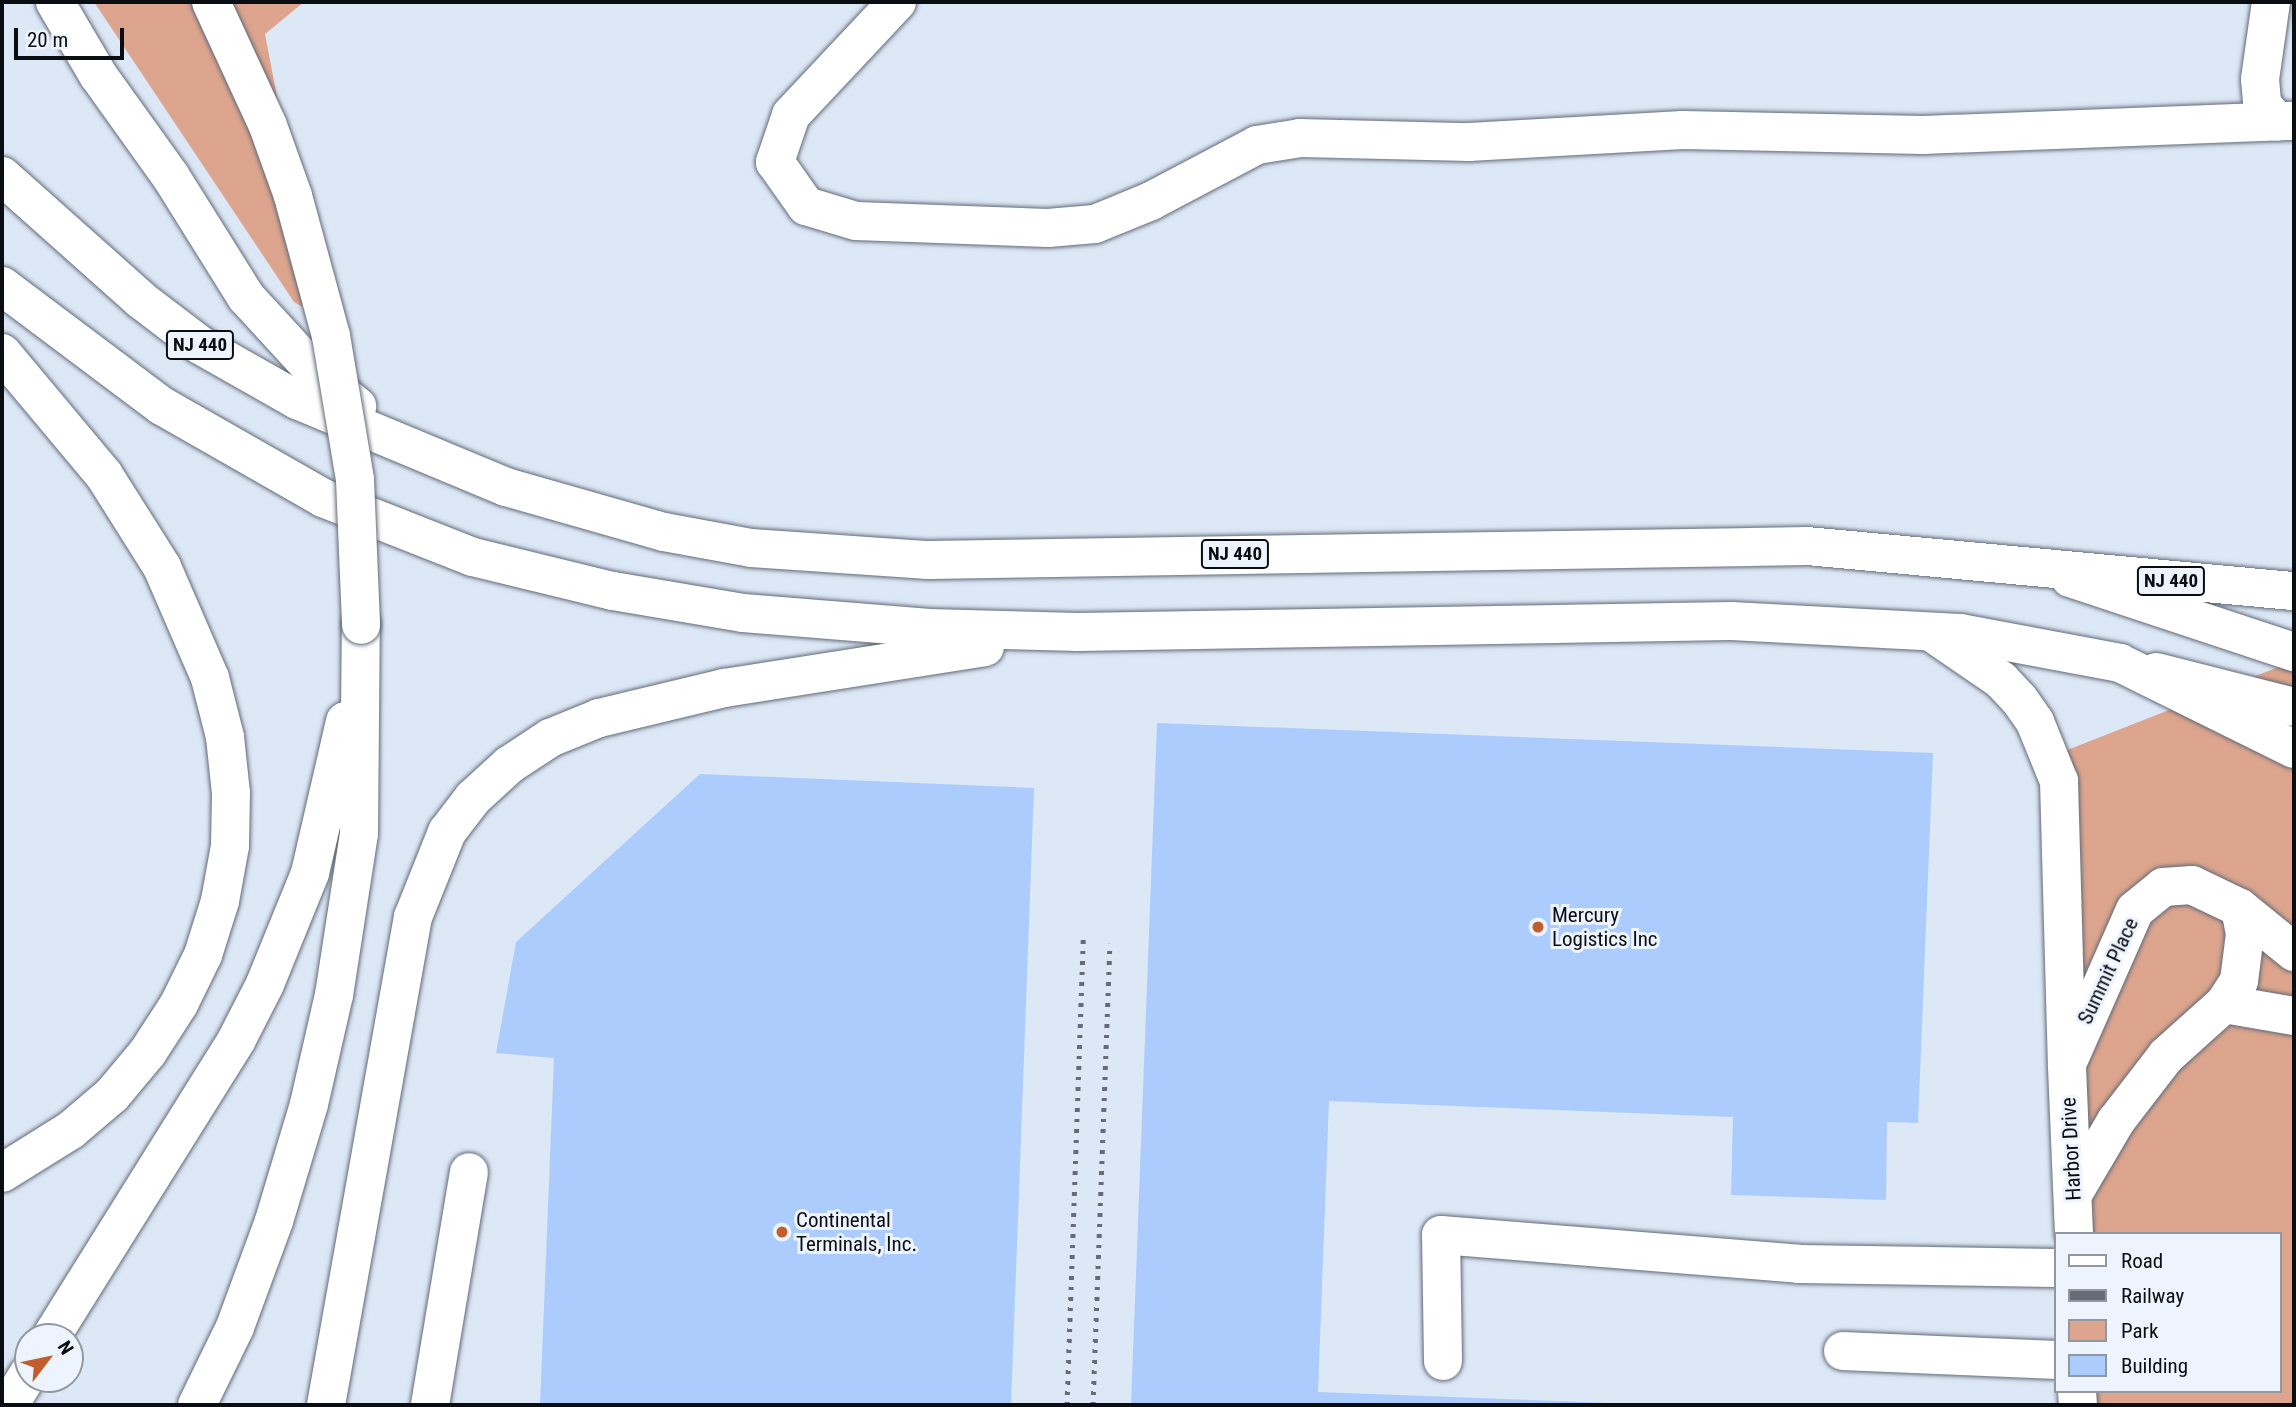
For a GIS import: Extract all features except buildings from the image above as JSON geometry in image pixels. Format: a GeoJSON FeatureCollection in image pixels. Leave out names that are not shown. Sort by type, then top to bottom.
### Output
{"type":"FeatureCollection","features":[{"type":"Feature","properties":{"kind":"main road"},"geometry":{"type":"LineString","coordinates":[[55,2],[98,75],[171,177],[246,298],[316,373],[433,460]]}},
{"type":"Feature","properties":{"kind":"main road"},"geometry":{"type":"LineString","coordinates":[[197,1405],[235,1327],[274,1221],[309,1104],[334,995],[359,834],[361,625],[355,481],[331,336],[293,196],[268,126],[211,2]]}},
{"type":"Feature","properties":{"kind":"main road"},"geometry":{"type":"LineString","coordinates":[[897,2],[791,115],[775,162],[806,206],[856,221],[1048,228],[1095,224],[1151,201],[1257,145],[1300,138],[1469,142],[1683,130],[1923,135],[2286,122]]}},
{"type":"Feature","properties":{"kind":"main road"},"geometry":{"type":"LineString","coordinates":[[2271,2],[2260,79],[2262,104],[2286,122]]}},
{"type":"Feature","properties":{"kind":"main road","name":"NJ 440"},"geometry":{"type":"LineString","coordinates":[[2,176],[89,258],[200,345],[297,400],[433,460],[532,496],[664,532],[751,548],[838,557],[957,559],[1732,545],[1885,551],[2048,570],[2294,591]]}},
{"type":"Feature","properties":{"kind":"main road"},"geometry":{"type":"LineString","coordinates":[[2,286],[162,406],[244,457],[393,528],[473,557],[613,591],[743,613],[889,626],[1078,632],[1731,621],[1929,631],[2120,663],[2294,707]]}},
{"type":"Feature","properties":{"kind":"main road"},"geometry":{"type":"LineString","coordinates":[[2,353],[104,475],[162,567],[210,678],[225,737],[231,793],[230,846],[220,901],[203,955],[179,1004],[148,1052],[112,1095],[71,1130],[2,1173]]}},
{"type":"Feature","properties":{"kind":"main road"},"geometry":{"type":"LineString","coordinates":[[2048,570],[2294,652]]}},
{"type":"Feature","properties":{"kind":"main road"},"geometry":{"type":"LineString","coordinates":[[60,1323],[237,1039],[290,929],[326,819],[361,625]]}},
{"type":"Feature","properties":{"kind":"main road","name":"Harbor Drive"},"geometry":{"type":"LineString","coordinates":[[1929,631],[2001,680],[2019,699],[2035,722],[2056,771],[2063,812],[2067,1064],[2074,1232]]}},
{"type":"Feature","properties":{"kind":"main road"},"geometry":{"type":"LineString","coordinates":[[326,1405],[413,917],[447,832],[473,798],[509,765],[550,738],[647,704],[1078,632]]}},
{"type":"Feature","properties":{"kind":"main road"},"geometry":{"type":"LineString","coordinates":[[2120,663],[2294,749]]}},
{"type":"Feature","properties":{"kind":"main road","name":"Summit Place"},"geometry":{"type":"LineString","coordinates":[[2067,1064],[2130,921],[2147,897],[2163,887],[2192,885],[2240,908],[2294,952]]}},
{"type":"Feature","properties":{"kind":"main road"},"geometry":{"type":"LineString","coordinates":[[2073,1194],[2116,1121],[2166,1056],[2224,1004],[2239,981],[2244,958],[2240,908]]}},
{"type":"Feature","properties":{"kind":"main road"},"geometry":{"type":"LineString","coordinates":[[2224,1004],[2294,1016]]}},
{"type":"Feature","properties":{"kind":"main road"},"geometry":{"type":"LineString","coordinates":[[430,1405],[469,1172]]}},
{"type":"Feature","properties":{"kind":"main road"},"geometry":{"type":"LineString","coordinates":[[1443,1361],[1441,1235],[1799,1264],[2054,1268]]}},
{"type":"Feature","properties":{"kind":"main road"},"geometry":{"type":"LineString","coordinates":[[1843,1351],[2054,1360]]}},
{"type":"Feature","properties":{"kind":"green space"},"geometry":{"type":"Polygon","coordinates":[[[94,2],[304,2],[265,34],[319,316],[294,302],[94,2]]]}},
{"type":"Feature","properties":{"kind":"green space"},"geometry":{"type":"Polygon","coordinates":[[[2294,661],[2294,1405],[2083,1405],[2083,1393],[2282,1393],[2282,1232],[2074,1232],[2047,758],[2294,661]]]}},
{"type":"Feature","properties":{"kind":"railway"},"geometry":{"type":"LineString","coordinates":[[1067,1405],[1083,938]]}},
{"type":"Feature","properties":{"kind":"railway"},"geometry":{"type":"LineString","coordinates":[[1093,1405],[1110,943]]}},
{"type":"Feature","properties":{"kind":"place","name":"Mercury Logistics Inc"},"geometry":{"type":"Point","coordinates":[1538,927]}},
{"type":"Feature","properties":{"kind":"place","name":"Continental Terminals, Inc."},"geometry":{"type":"Point","coordinates":[782,1232]}}]}
